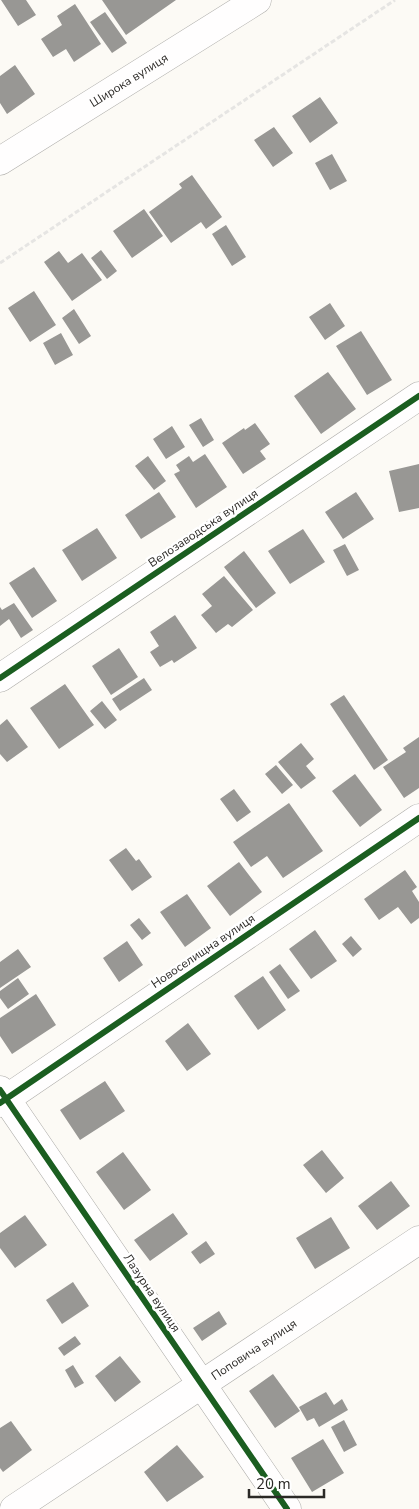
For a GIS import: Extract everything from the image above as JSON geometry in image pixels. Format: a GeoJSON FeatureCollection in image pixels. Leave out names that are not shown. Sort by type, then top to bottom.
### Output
{"type":"FeatureCollection","features":[{"type":"Feature","properties":{"kind":"street","name":"Широка вулиця"},"geometry":{"type":"LineString","coordinates":[[0,160],[258,0]]}},
{"type":"Feature","properties":{"kind":"street","name":"Велозаводська вулиця"},"geometry":{"type":"LineString","coordinates":[[0,678],[419,396]]}},
{"type":"Feature","properties":{"kind":"street","name":"Новоселищна вулиця"},"geometry":{"type":"LineString","coordinates":[[2,1097],[419,818]]}},
{"type":"Feature","properties":{"kind":"street","name":"Лазурна вулиця"},"geometry":{"type":"LineString","coordinates":[[2,1097],[287,1509]]}},
{"type":"Feature","properties":{"kind":"street","name":"Поповича вулиця"},"geometry":{"type":"LineString","coordinates":[[14,1509],[419,1240]]}},
{"type":"Feature","properties":{"kind":"path"},"geometry":{"type":"LineString","coordinates":[[0,263],[395,0]]}},
{"type":"Feature","properties":{"kind":"building"},"geometry":{"type":"Polygon","coordinates":[[[1,0],[26,0],[36,15],[18,26],[1,0]]]}},
{"type":"Feature","properties":{"kind":"building"},"geometry":{"type":"Polygon","coordinates":[[[102,0],[176,0],[126,35],[102,0]]]}},
{"type":"Feature","properties":{"kind":"building"},"geometry":{"type":"Polygon","coordinates":[[[75,4],[101,44],[74,62],[66,49],[53,57],[41,39],[62,25],[57,16],[75,4]]]}},
{"type":"Feature","properties":{"kind":"building"},"geometry":{"type":"Polygon","coordinates":[[[105,12],[127,43],[112,53],[90,22],[105,12]]]}},
{"type":"Feature","properties":{"kind":"building"},"geometry":{"type":"Polygon","coordinates":[[[15,65],[35,94],[7,114],[0,103],[0,76],[15,65]]]}},
{"type":"Feature","properties":{"kind":"building"},"geometry":{"type":"Polygon","coordinates":[[[320,97],[338,123],[310,143],[292,116],[320,97]]]}},
{"type":"Feature","properties":{"kind":"building"},"geometry":{"type":"Polygon","coordinates":[[[274,127],[293,153],[273,167],[254,140],[274,127]]]}},
{"type":"Feature","properties":{"kind":"building"},"geometry":{"type":"Polygon","coordinates":[[[332,154],[347,181],[330,190],[315,163],[332,154]]]}},
{"type":"Feature","properties":{"kind":"building"},"geometry":{"type":"Polygon","coordinates":[[[192,175],[222,217],[206,229],[201,222],[171,243],[149,212],[182,188],[179,184],[192,175]]]}},
{"type":"Feature","properties":{"kind":"building"},"geometry":{"type":"Polygon","coordinates":[[[144,209],[163,236],[132,258],[113,231],[144,209]]]}},
{"type":"Feature","properties":{"kind":"building"},"geometry":{"type":"Polygon","coordinates":[[[226,225],[246,257],[232,266],[212,234],[226,225]]]}},
{"type":"Feature","properties":{"kind":"building"},"geometry":{"type":"Polygon","coordinates":[[[101,250],[117,271],[107,279],[91,258],[101,250]]]}},
{"type":"Feature","properties":{"kind":"building"},"geometry":{"type":"Polygon","coordinates":[[[59,251],[68,263],[82,253],[102,280],[72,301],[44,262],[59,251]]]}},
{"type":"Feature","properties":{"kind":"building"},"geometry":{"type":"Polygon","coordinates":[[[34,291],[56,325],[30,342],[8,308],[34,291]]]}},
{"type":"Feature","properties":{"kind":"building"},"geometry":{"type":"Polygon","coordinates":[[[330,303],[345,326],[325,340],[309,317],[330,303]]]}},
{"type":"Feature","properties":{"kind":"building"},"geometry":{"type":"Polygon","coordinates":[[[74,309],[91,336],[79,344],[62,318],[74,309]]]}},
{"type":"Feature","properties":{"kind":"building"},"geometry":{"type":"Polygon","coordinates":[[[361,331],[392,380],[367,395],[336,346],[361,331]]]}},
{"type":"Feature","properties":{"kind":"building"},"geometry":{"type":"Polygon","coordinates":[[[61,333],[73,355],[55,365],[43,343],[61,333]]]}},
{"type":"Feature","properties":{"kind":"building"},"geometry":{"type":"Polygon","coordinates":[[[328,372],[356,409],[321,434],[294,396],[328,372]]]}},
{"type":"Feature","properties":{"kind":"building"},"geometry":{"type":"Polygon","coordinates":[[[201,418],[214,440],[203,447],[189,425],[201,418]]]}},
{"type":"Feature","properties":{"kind":"building"},"geometry":{"type":"Polygon","coordinates":[[[255,423],[270,444],[260,451],[266,459],[243,474],[222,443],[255,423]]]}},
{"type":"Feature","properties":{"kind":"building"},"geometry":{"type":"Polygon","coordinates":[[[172,426],[185,447],[166,459],[153,439],[172,426]]]}},
{"type":"Feature","properties":{"kind":"building"},"geometry":{"type":"Polygon","coordinates":[[[205,454],[227,487],[196,508],[174,474],[180,471],[176,465],[189,456],[193,462],[205,454]]]}},
{"type":"Feature","properties":{"kind":"building"},"geometry":{"type":"Polygon","coordinates":[[[148,456],[166,481],[154,490],[135,466],[148,456]]]}},
{"type":"Feature","properties":{"kind":"building"},"geometry":{"type":"Polygon","coordinates":[[[419,464],[419,508],[399,512],[389,471],[419,464]]]}},
{"type":"Feature","properties":{"kind":"building"},"geometry":{"type":"Polygon","coordinates":[[[159,492],[176,517],[141,539],[125,515],[159,492]]]}},
{"type":"Feature","properties":{"kind":"building"},"geometry":{"type":"Polygon","coordinates":[[[356,492],[374,519],[343,539],[325,512],[356,492]]]}},
{"type":"Feature","properties":{"kind":"building"},"geometry":{"type":"Polygon","coordinates":[[[97,528],[117,558],[82,581],[62,550],[97,528]]]}},
{"type":"Feature","properties":{"kind":"building"},"geometry":{"type":"Polygon","coordinates":[[[303,529],[325,562],[290,584],[268,551],[303,529]]]}},
{"type":"Feature","properties":{"kind":"building"},"geometry":{"type":"Polygon","coordinates":[[[345,544],[359,570],[347,576],[333,550],[345,544]]]}},
{"type":"Feature","properties":{"kind":"building"},"geometry":{"type":"Polygon","coordinates":[[[244,551],[276,593],[256,608],[224,567],[244,551]]]}},
{"type":"Feature","properties":{"kind":"building"},"geometry":{"type":"Polygon","coordinates":[[[34,567],[57,601],[32,618],[9,583],[34,567]]]}},
{"type":"Feature","properties":{"kind":"building"},"geometry":{"type":"Polygon","coordinates":[[[224,576],[253,610],[232,627],[228,624],[216,633],[201,615],[212,606],[202,594],[224,576]]]}},
{"type":"Feature","properties":{"kind":"building"},"geometry":{"type":"Polygon","coordinates":[[[14,603],[33,630],[21,638],[9,619],[0,626],[0,607],[2,610],[14,603]]]}},
{"type":"Feature","properties":{"kind":"building"},"geometry":{"type":"Polygon","coordinates":[[[175,615],[197,648],[174,663],[172,660],[160,667],[150,652],[159,646],[150,632],[175,615]]]}},
{"type":"Feature","properties":{"kind":"building"},"geometry":{"type":"Polygon","coordinates":[[[119,648],[138,677],[111,695],[92,666],[119,648]]]}},
{"type":"Feature","properties":{"kind":"building"},"geometry":{"type":"Polygon","coordinates":[[[144,678],[152,690],[120,711],[112,699],[144,678]]]}},
{"type":"Feature","properties":{"kind":"building"},"geometry":{"type":"Polygon","coordinates":[[[65,684],[94,725],[59,749],[30,708],[65,684]]]}},
{"type":"Feature","properties":{"kind":"building"},"geometry":{"type":"Polygon","coordinates":[[[344,695],[388,760],[374,770],[330,704],[344,695]]]}},
{"type":"Feature","properties":{"kind":"building"},"geometry":{"type":"Polygon","coordinates":[[[102,701],[117,720],[105,729],[90,711],[102,701]]]}},
{"type":"Feature","properties":{"kind":"building"},"geometry":{"type":"Polygon","coordinates":[[[7,719],[28,747],[7,762],[0,754],[0,725],[7,719]]]}},
{"type":"Feature","properties":{"kind":"building"},"geometry":{"type":"Polygon","coordinates":[[[419,737],[419,788],[404,798],[383,767],[406,752],[403,748],[419,737]]]}},
{"type":"Feature","properties":{"kind":"building"},"geometry":{"type":"Polygon","coordinates":[[[301,743],[314,759],[306,766],[316,778],[301,789],[278,762],[301,743]]]}},
{"type":"Feature","properties":{"kind":"building"},"geometry":{"type":"Polygon","coordinates":[[[276,765],[293,785],[282,794],[265,774],[276,765]]]}},
{"type":"Feature","properties":{"kind":"building"},"geometry":{"type":"Polygon","coordinates":[[[355,774],[382,810],[360,827],[332,791],[355,774]]]}},
{"type":"Feature","properties":{"kind":"building"},"geometry":{"type":"Polygon","coordinates":[[[234,789],[251,812],[237,822],[220,799],[234,789]]]}},
{"type":"Feature","properties":{"kind":"building"},"geometry":{"type":"Polygon","coordinates":[[[289,803],[323,851],[283,878],[267,856],[251,867],[233,842],[289,803]]]}},
{"type":"Feature","properties":{"kind":"building"},"geometry":{"type":"Polygon","coordinates":[[[126,848],[136,861],[139,859],[152,877],[132,891],[109,860],[126,848]]]}},
{"type":"Feature","properties":{"kind":"building"},"geometry":{"type":"Polygon","coordinates":[[[239,862],[262,892],[230,916],[207,886],[239,862]]]}},
{"type":"Feature","properties":{"kind":"building"},"geometry":{"type":"Polygon","coordinates":[[[405,870],[417,887],[412,891],[419,902],[419,918],[411,924],[398,907],[379,920],[364,899],[405,870]]]}},
{"type":"Feature","properties":{"kind":"building"},"geometry":{"type":"Polygon","coordinates":[[[187,894],[211,928],[185,947],[160,912],[187,894]]]}},
{"type":"Feature","properties":{"kind":"building"},"geometry":{"type":"Polygon","coordinates":[[[139,918],[151,933],[142,940],[130,925],[139,918]]]}},
{"type":"Feature","properties":{"kind":"building"},"geometry":{"type":"Polygon","coordinates":[[[315,930],[337,961],[311,979],[289,949],[315,930]]]}},
{"type":"Feature","properties":{"kind":"building"},"geometry":{"type":"Polygon","coordinates":[[[351,936],[362,949],[353,957],[342,944],[351,936]]]}},
{"type":"Feature","properties":{"kind":"building"},"geometry":{"type":"Polygon","coordinates":[[[127,941],[143,965],[119,982],[103,958],[127,941]]]}},
{"type":"Feature","properties":{"kind":"building"},"geometry":{"type":"Polygon","coordinates":[[[18,949],[31,967],[0,988],[0,962],[18,949]]]}},
{"type":"Feature","properties":{"kind":"building"},"geometry":{"type":"Polygon","coordinates":[[[280,964],[300,991],[288,999],[269,972],[280,964]]]}},
{"type":"Feature","properties":{"kind":"building"},"geometry":{"type":"Polygon","coordinates":[[[263,976],[286,1010],[258,1030],[234,996],[263,976]]]}},
{"type":"Feature","properties":{"kind":"building"},"geometry":{"type":"Polygon","coordinates":[[[18,978],[29,994],[8,1009],[0,998],[0,991],[18,978]]]}},
{"type":"Feature","properties":{"kind":"building"},"geometry":{"type":"Polygon","coordinates":[[[36,994],[56,1025],[12,1054],[0,1036],[0,1018],[36,994]]]}},
{"type":"Feature","properties":{"kind":"building"},"geometry":{"type":"Polygon","coordinates":[[[188,1023],[211,1054],[187,1071],[165,1041],[188,1023]]]}},
{"type":"Feature","properties":{"kind":"building"},"geometry":{"type":"Polygon","coordinates":[[[105,1081],[125,1111],[80,1140],[60,1110],[105,1081]]]}},
{"type":"Feature","properties":{"kind":"building"},"geometry":{"type":"Polygon","coordinates":[[[322,1150],[344,1178],[326,1193],[303,1165],[322,1150]]]}},
{"type":"Feature","properties":{"kind":"building"},"geometry":{"type":"Polygon","coordinates":[[[123,1152],[151,1190],[124,1210],[96,1172],[123,1152]]]}},
{"type":"Feature","properties":{"kind":"building"},"geometry":{"type":"Polygon","coordinates":[[[391,1181],[410,1206],[377,1230],[358,1206],[391,1181]]]}},
{"type":"Feature","properties":{"kind":"building"},"geometry":{"type":"Polygon","coordinates":[[[173,1213],[188,1234],[150,1261],[134,1240],[173,1213]]]}},
{"type":"Feature","properties":{"kind":"building"},"geometry":{"type":"Polygon","coordinates":[[[25,1215],[47,1245],[15,1268],[0,1248],[0,1233],[25,1215]]]}},
{"type":"Feature","properties":{"kind":"building"},"geometry":{"type":"Polygon","coordinates":[[[331,1217],[350,1248],[315,1269],[296,1238],[331,1217]]]}},
{"type":"Feature","properties":{"kind":"building"},"geometry":{"type":"Polygon","coordinates":[[[206,1241],[215,1254],[200,1264],[191,1252],[206,1241]]]}},
{"type":"Feature","properties":{"kind":"building"},"geometry":{"type":"Polygon","coordinates":[[[73,1282],[89,1306],[62,1324],[46,1300],[73,1282]]]}},
{"type":"Feature","properties":{"kind":"building"},"geometry":{"type":"Polygon","coordinates":[[[219,1311],[227,1324],[202,1341],[193,1328],[219,1311]]]}},
{"type":"Feature","properties":{"kind":"building"},"geometry":{"type":"Polygon","coordinates":[[[75,1336],[81,1344],[64,1356],[58,1348],[75,1336]]]}},
{"type":"Feature","properties":{"kind":"building"},"geometry":{"type":"Polygon","coordinates":[[[120,1356],[141,1382],[115,1402],[95,1376],[120,1356]]]}},
{"type":"Feature","properties":{"kind":"building"},"geometry":{"type":"Polygon","coordinates":[[[73,1365],[84,1383],[75,1388],[65,1370],[73,1365]]]}},
{"type":"Feature","properties":{"kind":"building"},"geometry":{"type":"Polygon","coordinates":[[[273,1374],[300,1411],[275,1428],[249,1391],[273,1374]]]}},
{"type":"Feature","properties":{"kind":"building"},"geometry":{"type":"Polygon","coordinates":[[[326,1392],[334,1405],[342,1399],[348,1410],[319,1427],[314,1418],[307,1421],[299,1407],[326,1392]]]}},
{"type":"Feature","properties":{"kind":"building"},"geometry":{"type":"Polygon","coordinates":[[[344,1420],[357,1445],[344,1452],[331,1427],[344,1420]]]}},
{"type":"Feature","properties":{"kind":"building"},"geometry":{"type":"Polygon","coordinates":[[[11,1421],[32,1450],[3,1472],[0,1468],[0,1428],[11,1421]]]}},
{"type":"Feature","properties":{"kind":"building"},"geometry":{"type":"Polygon","coordinates":[[[323,1439],[344,1473],[312,1492],[291,1458],[323,1439]]]}},
{"type":"Feature","properties":{"kind":"building"},"geometry":{"type":"Polygon","coordinates":[[[177,1445],[204,1477],[167,1502],[144,1472],[177,1445]]]}},
{"type":"Feature","properties":{"kind":"cycle path"},"geometry":{"type":"LineString","coordinates":[[0,678],[419,396]]}},
{"type":"Feature","properties":{"kind":"cycle path"},"geometry":{"type":"LineString","coordinates":[[0,1103],[419,818]]}},
{"type":"Feature","properties":{"kind":"cycle path"},"geometry":{"type":"LineString","coordinates":[[0,1090],[287,1509]]}}]}
